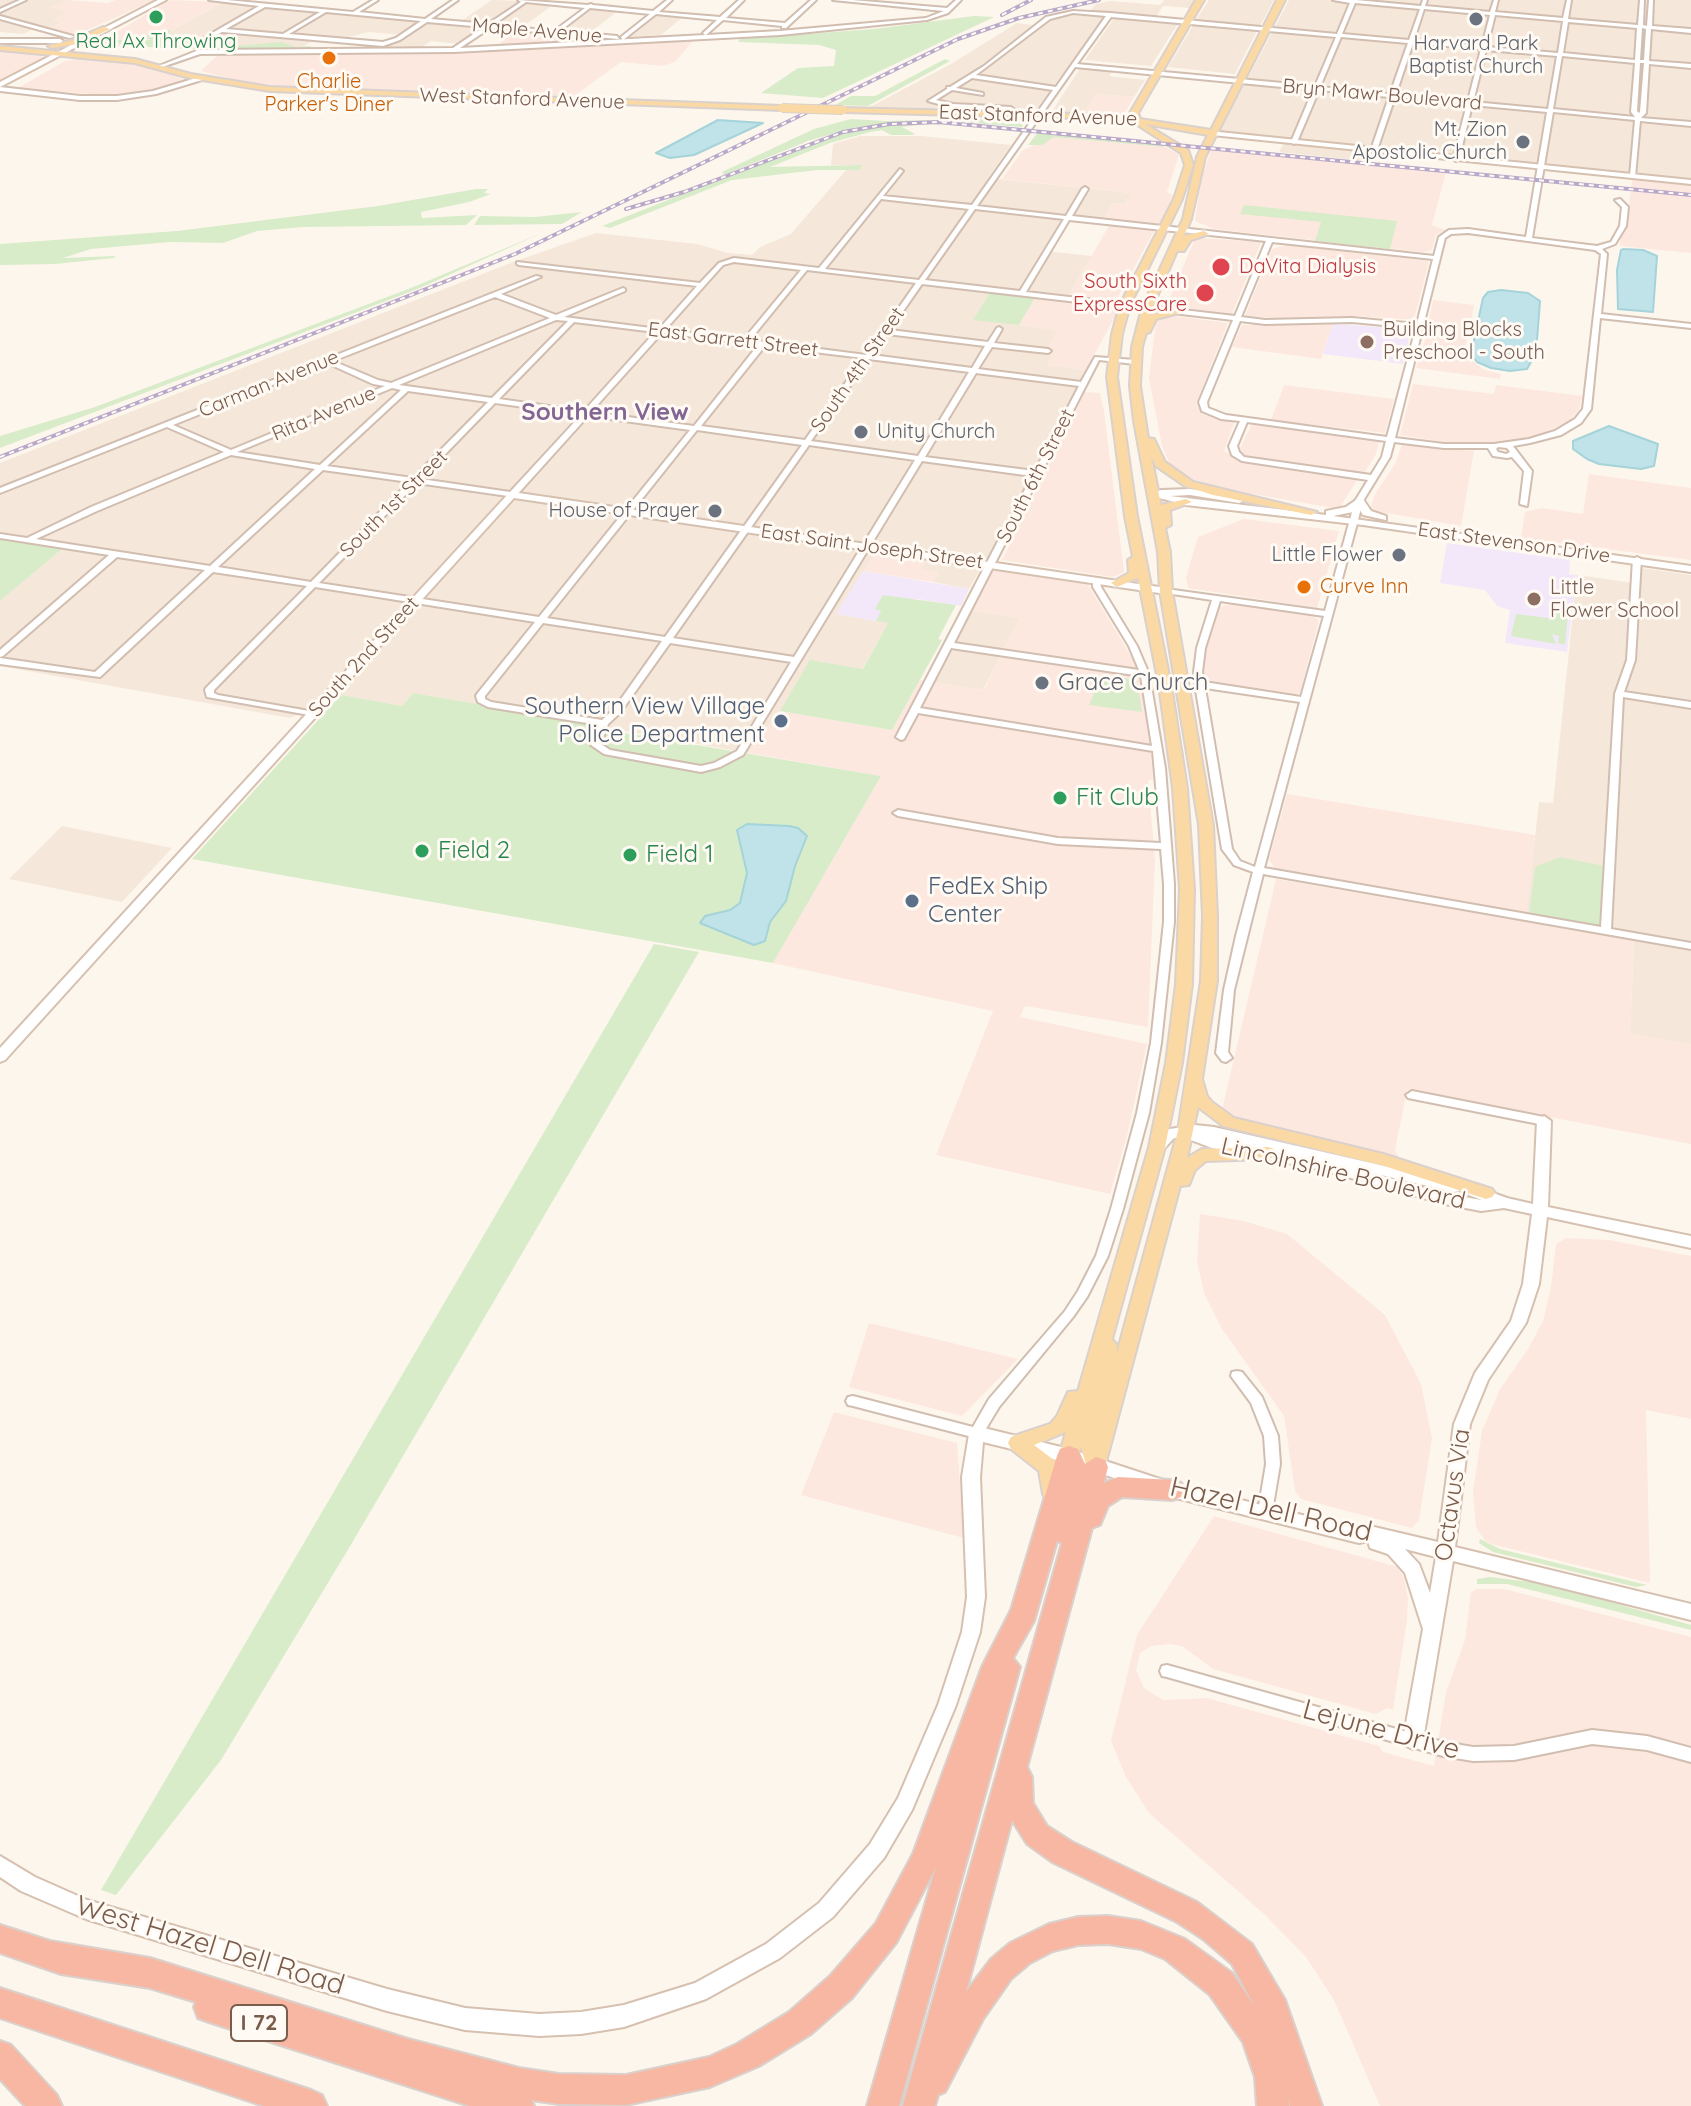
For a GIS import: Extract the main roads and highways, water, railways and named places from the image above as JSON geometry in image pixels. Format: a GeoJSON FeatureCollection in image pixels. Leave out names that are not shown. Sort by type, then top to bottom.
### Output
{"type":"FeatureCollection","features":[{"type":"Feature","properties":{"kind":"highway"},"geometry":{"type":"LineString","coordinates":[[1057,1606],[1053,1582],[1077,1473],[1069,1456]]}},
{"type":"Feature","properties":{"kind":"highway"},"geometry":{"type":"LineString","coordinates":[[883,2106],[1069,1456]]}},
{"type":"Feature","properties":{"kind":"highway"},"geometry":{"type":"LineString","coordinates":[[920,2106],[1096,1467]]}},
{"type":"Feature","properties":{"kind":"highway"},"geometry":{"type":"LineString","coordinates":[[1057,1606],[1073,1587],[1098,1500],[1118,1487],[1172,1490]]}},
{"type":"Feature","properties":{"kind":"highway"},"geometry":{"type":"LineString","coordinates":[[48,1955],[150,1973],[408,2054],[519,2083],[559,2089],[626,2090],[710,2072],[748,2055],[800,2023],[841,1987],[886,1933],[925,1860],[995,1667],[1024,1611]]}},
{"type":"Feature","properties":{"kind":"highway"},"geometry":{"type":"LineString","coordinates":[[1020,1740],[1016,1797],[1030,1827],[1062,1852],[1187,1912],[1242,1954],[1259,1979],[1274,2011],[1306,2106]]}},
{"type":"Feature","properties":{"kind":"highway"},"geometry":{"type":"LineString","coordinates":[[920,2106],[989,1981],[1033,1945],[1063,1934],[1091,1930],[1123,1932],[1156,1940],[1190,1958],[1221,1984],[1256,2034],[1270,2077],[1273,2106]]}},
{"type":"Feature","properties":{"kind":"highway","name":"I 72"},"geometry":{"type":"LineString","coordinates":[[0,1939],[518,2106]]}},
{"type":"Feature","properties":{"kind":"highway"},"geometry":{"type":"LineString","coordinates":[[0,2003],[311,2106]]}},
{"type":"Feature","properties":{"kind":"highway"},"geometry":{"type":"LineString","coordinates":[[0,2056],[46,2106]]}},
{"type":"Feature","properties":{"kind":"main road"},"geometry":{"type":"LineString","coordinates":[[1108,117],[1126,114],[1137,106],[1200,0]]}},
{"type":"Feature","properties":{"kind":"main road"},"geometry":{"type":"LineString","coordinates":[[1096,1467],[1186,1131],[1209,981],[1208,855],[1199,779],[1139,421],[1135,362],[1147,308],[1187,219],[1201,157],[1281,0]]}},
{"type":"Feature","properties":{"kind":"main road"},"geometry":{"type":"LineString","coordinates":[[0,46],[70,43],[106,29]]}},
{"type":"Feature","properties":{"kind":"main road"},"geometry":{"type":"LineString","coordinates":[[89,44],[93,51],[122,55]]}},
{"type":"Feature","properties":{"kind":"main road"},"geometry":{"type":"LineString","coordinates":[[0,46],[48,54],[89,56]]}},
{"type":"Feature","properties":{"kind":"main road"},"geometry":{"type":"LineString","coordinates":[[35,46],[63,54]]}},
{"type":"Feature","properties":{"kind":"main road","name":"West Stanford Avenue"},"geometry":{"type":"LineString","coordinates":[[63,54],[122,55],[203,78],[285,90],[843,110]]}},
{"type":"Feature","properties":{"kind":"main road","name":"West Stanford Avenue"},"geometry":{"type":"LineString","coordinates":[[63,54],[165,66]]}},
{"type":"Feature","properties":{"kind":"main road"},"geometry":{"type":"LineString","coordinates":[[1069,1456],[1157,1147],[1180,1019],[1187,940],[1186,851],[1180,788],[1130,508],[1112,377],[1125,305],[1166,228],[1189,160],[1185,152],[1136,121],[1137,106]]}},
{"type":"Feature","properties":{"kind":"main road","name":"East Stanford Avenue"},"geometry":{"type":"LineString","coordinates":[[843,110],[1017,114],[1136,121]]}},
{"type":"Feature","properties":{"kind":"main road","name":"East Stanford Avenue"},"geometry":{"type":"LineString","coordinates":[[876,111],[969,116],[1108,117],[1211,135]]}},
{"type":"Feature","properties":{"kind":"main road"},"geometry":{"type":"LineString","coordinates":[[969,116],[1019,119],[1031,127]]}},
{"type":"Feature","properties":{"kind":"main road"},"geometry":{"type":"LineString","coordinates":[[1175,204],[1179,214],[1175,225],[1183,230]]}},
{"type":"Feature","properties":{"kind":"main road"},"geometry":{"type":"LineString","coordinates":[[1165,268],[1174,262],[1187,238],[1208,233],[1187,219]]}},
{"type":"Feature","properties":{"kind":"main road"},"geometry":{"type":"LineString","coordinates":[[1166,228],[1173,235],[1167,253],[1171,258]]}},
{"type":"Feature","properties":{"kind":"main road"},"geometry":{"type":"LineString","coordinates":[[1147,308],[1139,304],[1137,298],[1150,272],[1150,254]]}},
{"type":"Feature","properties":{"kind":"main road"},"geometry":{"type":"LineString","coordinates":[[1138,340],[1145,335],[1152,317],[1182,312],[1162,303],[1159,281]]}},
{"type":"Feature","properties":{"kind":"main road"},"geometry":{"type":"LineString","coordinates":[[1125,305],[1135,309],[1131,330],[1138,340]]}},
{"type":"Feature","properties":{"kind":"main road"},"geometry":{"type":"LineString","coordinates":[[1112,377],[1121,390],[1136,479],[1153,495]]}},
{"type":"Feature","properties":{"kind":"main road"},"geometry":{"type":"LineString","coordinates":[[1139,421],[1160,464],[1182,481],[1213,492],[1315,512]]}},
{"type":"Feature","properties":{"kind":"main road"},"geometry":{"type":"LineString","coordinates":[[1130,508],[1137,501],[1153,495]]}},
{"type":"Feature","properties":{"kind":"main road"},"geometry":{"type":"LineString","coordinates":[[1165,566],[1170,549],[1164,508],[1186,502]]}},
{"type":"Feature","properties":{"kind":"main road"},"geometry":{"type":"LineString","coordinates":[[1117,583],[1133,577],[1136,572],[1129,536],[1134,528]]}},
{"type":"Feature","properties":{"kind":"main road"},"geometry":{"type":"LineString","coordinates":[[1186,1131],[1178,1118],[1177,1106],[1195,979],[1187,940]]}},
{"type":"Feature","properties":{"kind":"main road"},"geometry":{"type":"LineString","coordinates":[[1196,1078],[1201,1099],[1229,1122],[1383,1160],[1486,1193]]}},
{"type":"Feature","properties":{"kind":"main road"},"geometry":{"type":"LineString","coordinates":[[1138,1315],[1154,1286],[1187,1167],[1193,1160],[1211,1153],[1268,1153]]}},
{"type":"Feature","properties":{"kind":"main road"},"geometry":{"type":"LineString","coordinates":[[1053,1507],[1048,1467],[1018,1443],[1052,1433],[1065,1421],[1089,1353],[1108,1323]]}},
{"type":"Feature","properties":{"kind":"main road"},"geometry":{"type":"LineString","coordinates":[[1096,1467],[1089,1448],[1089,1437],[1108,1358],[1108,1323]]}},
{"type":"Feature","properties":{"kind":"water"},"geometry":{"type":"Polygon","coordinates":[[[718,120],[763,123],[694,155],[670,158],[656,153],[718,120]]]}},
{"type":"Feature","properties":{"kind":"water"},"geometry":{"type":"Polygon","coordinates":[[[1621,250],[1643,250],[1657,256],[1653,312],[1618,309],[1617,270],[1621,250]]]}},
{"type":"Feature","properties":{"kind":"water"},"geometry":{"type":"Polygon","coordinates":[[[1488,292],[1528,293],[1540,301],[1536,353],[1527,369],[1510,371],[1491,368],[1477,362],[1471,354],[1483,298],[1488,292]]]}},
{"type":"Feature","properties":{"kind":"water"},"geometry":{"type":"Polygon","coordinates":[[[1609,426],[1658,444],[1654,466],[1641,469],[1599,464],[1573,449],[1573,441],[1609,426]]]}},
{"type":"Feature","properties":{"kind":"water"},"geometry":{"type":"Polygon","coordinates":[[[747,824],[789,826],[798,828],[807,836],[786,901],[770,922],[765,941],[754,945],[700,923],[705,916],[730,910],[740,903],[747,873],[737,830],[747,824]]]}},
{"type":"Feature","properties":{"kind":"railway"},"geometry":{"type":"LineString","coordinates":[[1002,15],[1031,0]]}},
{"type":"Feature","properties":{"kind":"railway"},"geometry":{"type":"LineString","coordinates":[[0,457],[515,254],[958,39],[1019,18],[1099,0]]}},
{"type":"Feature","properties":{"kind":"railway"},"geometry":{"type":"LineString","coordinates":[[626,209],[684,192],[843,132],[889,124],[939,122],[1691,195]]}},
{"type":"Feature","properties":{"kind":"place","name":"Real Ax Throwing"},"geometry":{"type":"Point","coordinates":[156,17]}},
{"type":"Feature","properties":{"kind":"place","name":"Harvard Park Baptist Church"},"geometry":{"type":"Point","coordinates":[1476,19]}},
{"type":"Feature","properties":{"kind":"place","name":"Charlie Parker's Diner"},"geometry":{"type":"Point","coordinates":[329,58]}},
{"type":"Feature","properties":{"kind":"place","name":"Mt. Zion Apostolic Church"},"geometry":{"type":"Point","coordinates":[1523,142]}},
{"type":"Feature","properties":{"kind":"place","name":"DaVita Dialysis"},"geometry":{"type":"Point","coordinates":[1221,267]}},
{"type":"Feature","properties":{"kind":"place","name":"South Sixth ExpressCare"},"geometry":{"type":"Point","coordinates":[1205,293]}},
{"type":"Feature","properties":{"kind":"place","name":"Building Blocks Preschool - South"},"geometry":{"type":"Point","coordinates":[1367,342]}},
{"type":"Feature","properties":{"kind":"place","name":"Unity Church"},"geometry":{"type":"Point","coordinates":[861,432]}},
{"type":"Feature","properties":{"kind":"place","name":"House of Prayer"},"geometry":{"type":"Point","coordinates":[715,511]}},
{"type":"Feature","properties":{"kind":"place","name":"Little Flower"},"geometry":{"type":"Point","coordinates":[1399,555]}},
{"type":"Feature","properties":{"kind":"place","name":"Curve Inn"},"geometry":{"type":"Point","coordinates":[1304,587]}},
{"type":"Feature","properties":{"kind":"place","name":"Little Flower School"},"geometry":{"type":"Point","coordinates":[1534,599]}},
{"type":"Feature","properties":{"kind":"place","name":"Grace Church"},"geometry":{"type":"Point","coordinates":[1042,683]}},
{"type":"Feature","properties":{"kind":"place","name":"Southern View Village Police Department"},"geometry":{"type":"Point","coordinates":[781,721]}},
{"type":"Feature","properties":{"kind":"place","name":"Fit Club"},"geometry":{"type":"Point","coordinates":[1060,798]}},
{"type":"Feature","properties":{"kind":"place","name":"Field 2"},"geometry":{"type":"Point","coordinates":[422,851]}},
{"type":"Feature","properties":{"kind":"place","name":"Field 1"},"geometry":{"type":"Point","coordinates":[630,855]}},
{"type":"Feature","properties":{"kind":"place","name":"FedEx Ship Center"},"geometry":{"type":"Point","coordinates":[912,901]}},
{"type":"Feature","properties":{"kind":"district","name":"Southern View"},"geometry":{"type":"Point","coordinates":[605,413]}}]}
